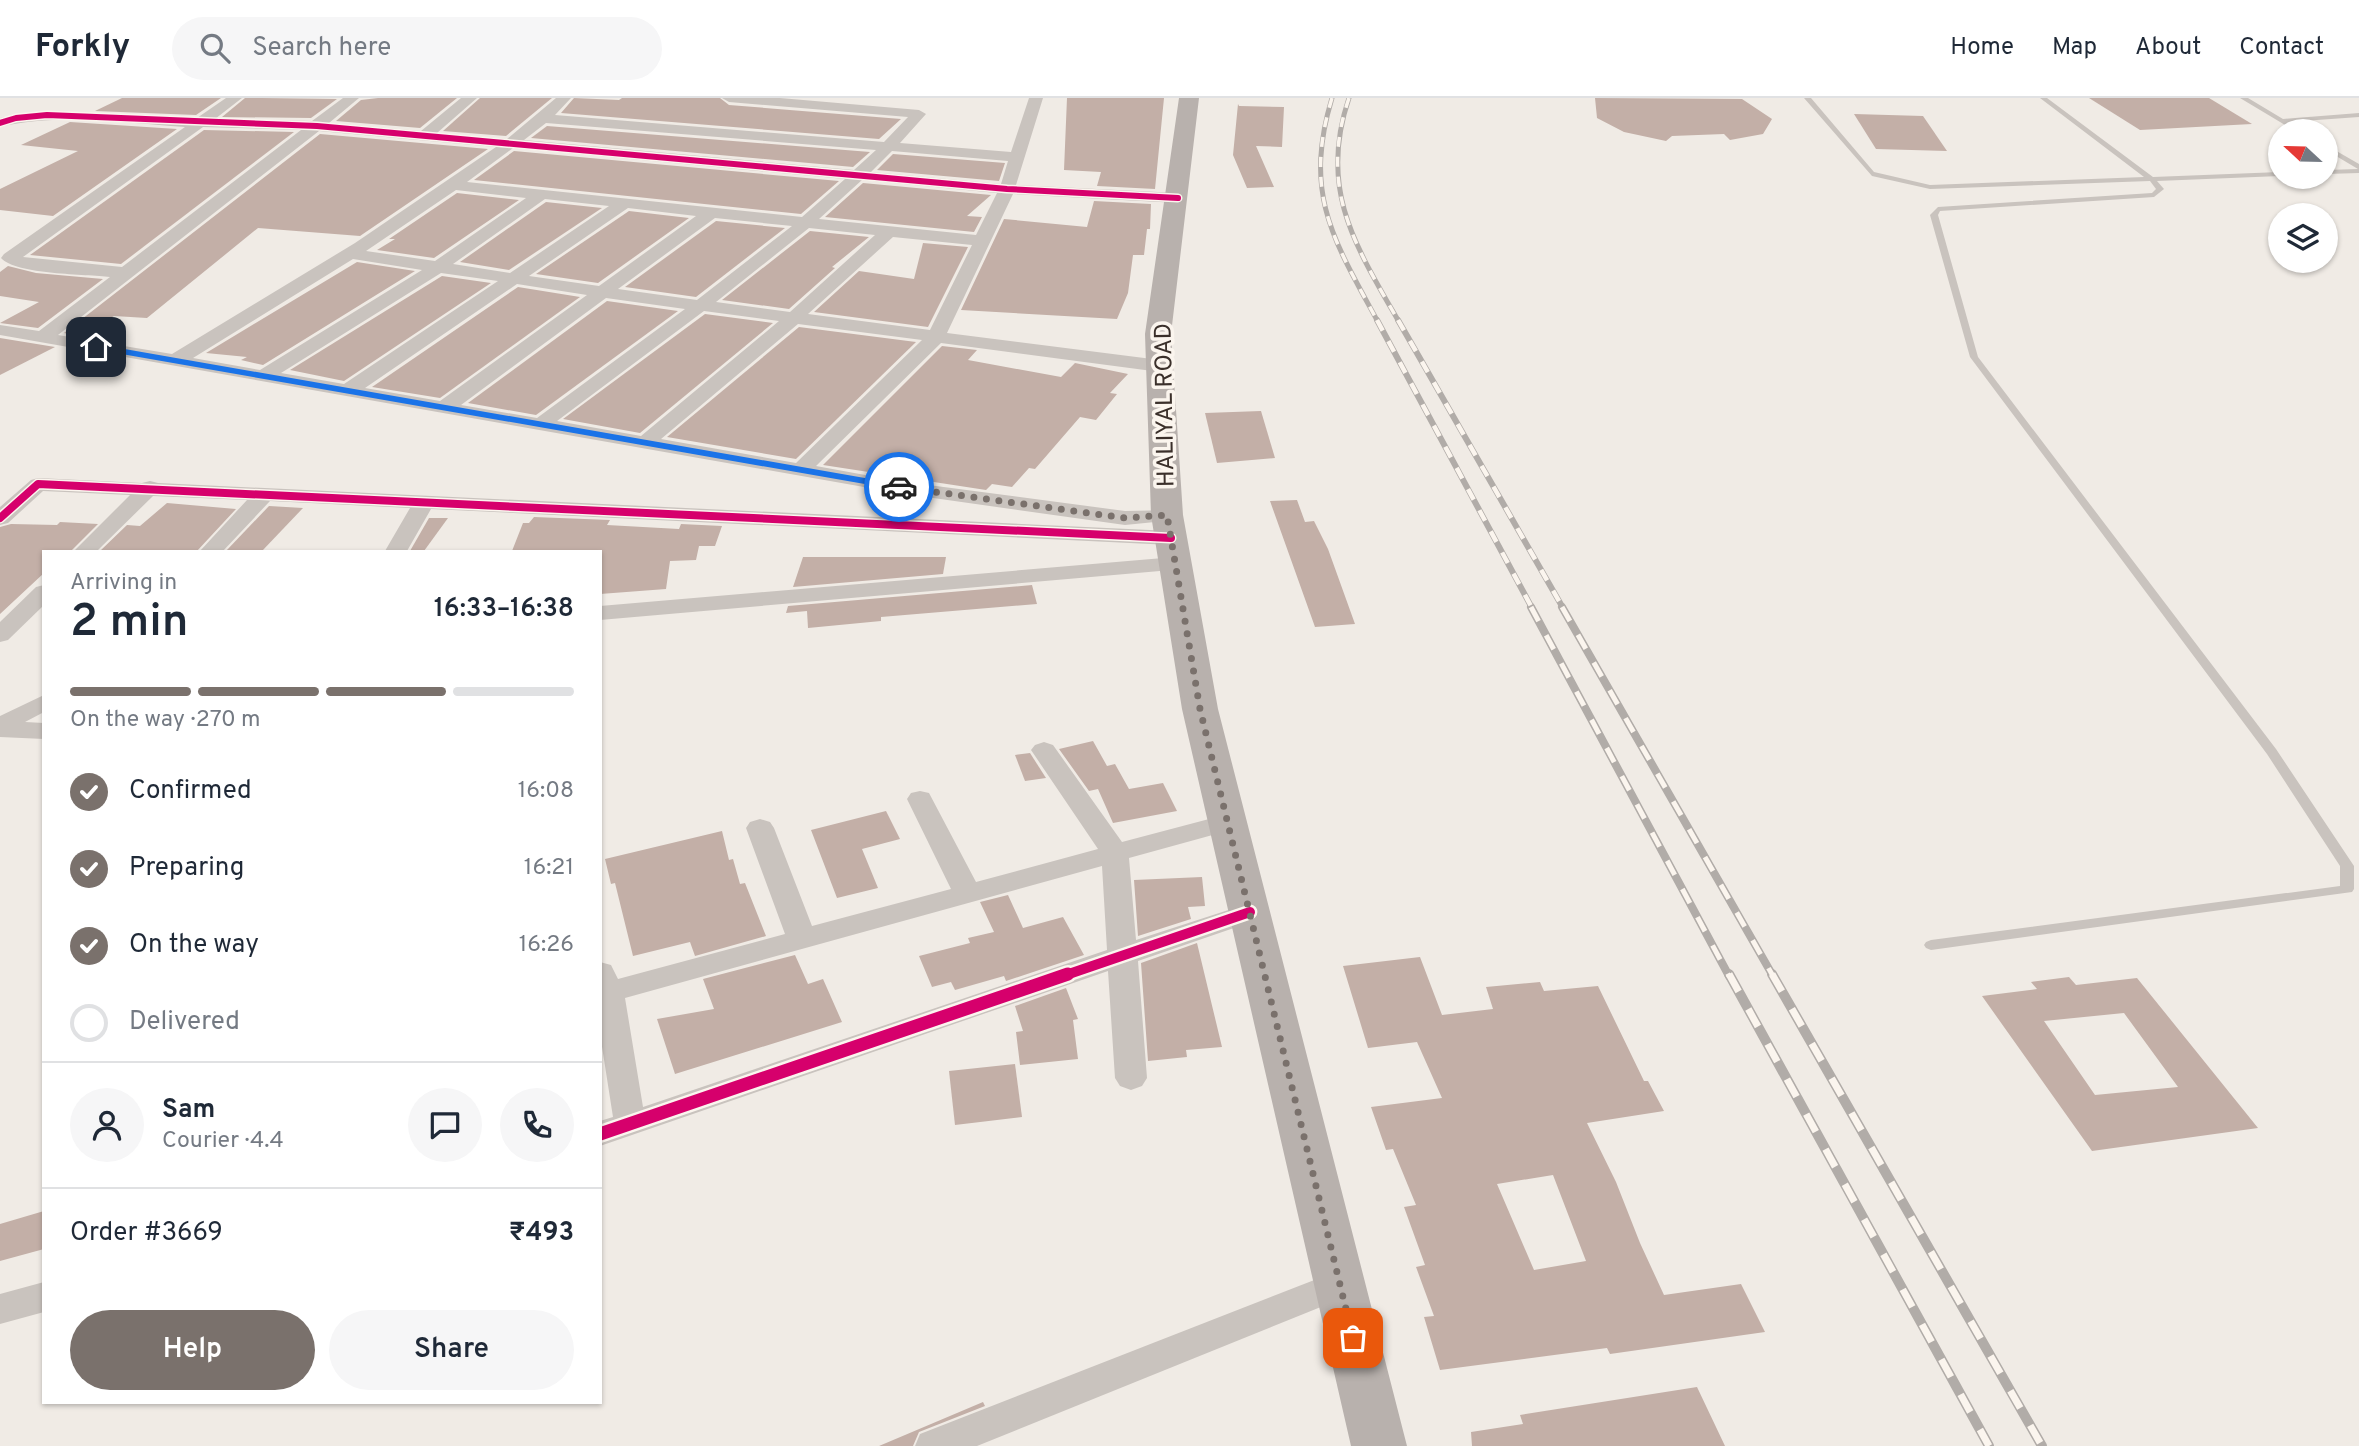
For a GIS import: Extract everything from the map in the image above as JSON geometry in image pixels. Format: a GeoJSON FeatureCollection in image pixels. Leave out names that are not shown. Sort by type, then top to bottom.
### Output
{"type":"FeatureCollection","features":[{"type":"Feature","properties":{"kind":"main road","name":"HALIYAL ROAD"},"geometry":{"type":"LineString","coordinates":[[1189,98],[1178,198],[1158,334],[1171,539],[1200,709],[1379,1446]]}},
{"type":"Feature","properties":{"kind":"street"},"geometry":{"type":"LineString","coordinates":[[127,273],[24,263],[10,258],[235,98]]}},
{"type":"Feature","properties":{"kind":"street"},"geometry":{"type":"LineString","coordinates":[[43,338],[352,98]]}},
{"type":"Feature","properties":{"kind":"street"},"geometry":{"type":"LineString","coordinates":[[425,135],[470,98]]}},
{"type":"Feature","properties":{"kind":"street"},"geometry":{"type":"LineString","coordinates":[[176,360],[352,254],[453,185],[542,118],[564,98]]}},
{"type":"Feature","properties":{"kind":"street"},"geometry":{"type":"LineString","coordinates":[[541,424],[808,223],[890,146],[919,114],[823,102],[729,98]]}},
{"type":"Feature","properties":{"kind":"street"},"geometry":{"type":"LineString","coordinates":[[801,470],[936,337],[1007,189],[1036,98]]}},
{"type":"Feature","properties":{"kind":"street"},"geometry":{"type":"LineString","coordinates":[[0,123],[16,118],[47,115],[199,123],[317,125],[1007,189],[1178,198]]}},
{"type":"Feature","properties":{"kind":"street"},"geometry":{"type":"LineString","coordinates":[[542,118],[1017,157]]}},
{"type":"Feature","properties":{"kind":"street"},"geometry":{"type":"LineString","coordinates":[[453,185],[981,241]]}},
{"type":"Feature","properties":{"kind":"street"},"geometry":{"type":"LineString","coordinates":[[265,375],[438,267],[542,194]]}},
{"type":"Feature","properties":{"kind":"street"},"geometry":{"type":"LineString","coordinates":[[349,390],[625,203]]}},
{"type":"Feature","properties":{"kind":"street"},"geometry":{"type":"LineString","coordinates":[[444,407],[712,212]]}},
{"type":"Feature","properties":{"kind":"street"},"geometry":{"type":"LineString","coordinates":[[646,442],[794,318],[890,231]]}},
{"type":"Feature","properties":{"kind":"street"},"geometry":{"type":"LineString","coordinates":[[352,254],[602,292],[1160,366]]}},
{"type":"Feature","properties":{"kind":"street"},"geometry":{"type":"LineString","coordinates":[[0,330],[898,487],[1125,518],[1171,539]]}},
{"type":"Feature","properties":{"kind":"street"},"geometry":{"type":"LineString","coordinates":[[0,518],[38,484],[150,487],[1171,539]]}},
{"type":"Feature","properties":{"kind":"street"},"geometry":{"type":"LineString","coordinates":[[86,550],[150,487]]}},
{"type":"Feature","properties":{"kind":"street"},"geometry":{"type":"LineString","coordinates":[[212,550],[266,493]]}},
{"type":"Feature","properties":{"kind":"street"},"geometry":{"type":"LineString","coordinates":[[397,550],[425,501]]}},
{"type":"Feature","properties":{"kind":"street"},"geometry":{"type":"LineString","coordinates":[[602,613],[1171,539]]}},
{"type":"Feature","properties":{"kind":"street"},"geometry":{"type":"LineString","coordinates":[[0,635],[42,594]]}},
{"type":"Feature","properties":{"kind":"street"},"geometry":{"type":"LineString","coordinates":[[0,728],[42,703]]}},
{"type":"Feature","properties":{"kind":"street"},"geometry":{"type":"LineString","coordinates":[[0,728],[42,731]]}},
{"type":"Feature","properties":{"kind":"street"},"geometry":{"type":"LineString","coordinates":[[1044,750],[1115,853],[1131,1078]]}},
{"type":"Feature","properties":{"kind":"street"},"geometry":{"type":"LineString","coordinates":[[920,799],[968,894]]}},
{"type":"Feature","properties":{"kind":"street"},"geometry":{"type":"LineString","coordinates":[[629,1124],[605,982],[802,939],[1228,822]]}},
{"type":"Feature","properties":{"kind":"street"},"geometry":{"type":"LineString","coordinates":[[760,828],[802,939]]}},
{"type":"Feature","properties":{"kind":"street"},"geometry":{"type":"LineString","coordinates":[[602,1133],[1250,912]]}},
{"type":"Feature","properties":{"kind":"street"},"geometry":{"type":"LineString","coordinates":[[934,1446],[1340,1284]]}},
{"type":"Feature","properties":{"kind":"street"},"geometry":{"type":"LineString","coordinates":[[0,1309],[42,1298]]}},
{"type":"Feature","properties":{"kind":"lane"},"geometry":{"type":"LineString","coordinates":[[1807,98],[1872,174],[1930,187],[2268,174]]}},
{"type":"Feature","properties":{"kind":"lane"},"geometry":{"type":"LineString","coordinates":[[1931,945],[2347,889],[2347,866],[2272,752],[1974,357],[1934,215],[1938,209],[2154,195],[2160,189],[2152,179],[2043,98]]}},
{"type":"Feature","properties":{"kind":"lane"},"geometry":{"type":"LineString","coordinates":[[2243,98],[2278,119]]}},
{"type":"Feature","properties":{"kind":"lane"},"geometry":{"type":"LineString","coordinates":[[2312,119],[2359,116]]}},
{"type":"Feature","properties":{"kind":"lane"},"geometry":{"type":"LineString","coordinates":[[2338,155],[2359,169]]}},
{"type":"Feature","properties":{"kind":"lane"},"geometry":{"type":"LineString","coordinates":[[2338,171],[2359,169]]}},
{"type":"Feature","properties":{"kind":"building"},"geometry":{"type":"Polygon","coordinates":[[[122,98],[221,98],[196,115],[95,111],[122,98]]]}},
{"type":"Feature","properties":{"kind":"building"},"geometry":{"type":"Polygon","coordinates":[[[245,98],[337,99],[311,118],[222,117],[245,98]]]}},
{"type":"Feature","properties":{"kind":"building"},"geometry":{"type":"Polygon","coordinates":[[[457,98],[420,128],[336,121],[361,100],[457,98]]]}},
{"type":"Feature","properties":{"kind":"building"},"geometry":{"type":"Polygon","coordinates":[[[480,98],[552,98],[506,136],[443,131],[480,98]]]}},
{"type":"Feature","properties":{"kind":"building"},"geometry":{"type":"Polygon","coordinates":[[[574,98],[720,98],[729,105],[901,119],[879,139],[561,113],[574,98]]]}},
{"type":"Feature","properties":{"kind":"building"},"geometry":{"type":"Polygon","coordinates":[[[1067,98],[1164,98],[1155,189],[1097,186],[1101,172],[1064,170],[1067,98]]]}},
{"type":"Feature","properties":{"kind":"building"},"geometry":{"type":"Polygon","coordinates":[[[1595,98],[1742,99],[1772,119],[1763,134],[1730,140],[1724,134],[1672,136],[1666,141],[1624,132],[1597,118],[1595,98]]]}},
{"type":"Feature","properties":{"kind":"building"},"geometry":{"type":"Polygon","coordinates":[[[2089,98],[2209,98],[2252,124],[2140,130],[2089,98]]]}},
{"type":"Feature","properties":{"kind":"building"},"geometry":{"type":"Polygon","coordinates":[[[1238,104],[1284,107],[1282,147],[1256,146],[1274,187],[1247,188],[1233,155],[1238,104]]]}},
{"type":"Feature","properties":{"kind":"building"},"geometry":{"type":"Polygon","coordinates":[[[1854,114],[1923,116],[1947,151],[1876,149],[1854,114]]]}},
{"type":"Feature","properties":{"kind":"building"},"geometry":{"type":"Polygon","coordinates":[[[70,122],[177,129],[53,216],[0,210],[0,189],[78,151],[21,145],[70,122]]]}},
{"type":"Feature","properties":{"kind":"building"},"geometry":{"type":"Polygon","coordinates":[[[547,126],[870,152],[853,167],[531,138],[547,126]]]}},
{"type":"Feature","properties":{"kind":"building"},"geometry":{"type":"Polygon","coordinates":[[[204,130],[294,132],[121,264],[30,255],[204,130]]]}},
{"type":"Feature","properties":{"kind":"building"},"geometry":{"type":"Polygon","coordinates":[[[320,134],[488,149],[360,236],[258,228],[147,318],[114,316],[77,336],[64,333],[320,134]]]}},
{"type":"Feature","properties":{"kind":"building"},"geometry":{"type":"Polygon","coordinates":[[[514,151],[839,181],[801,214],[474,180],[514,151]]]}},
{"type":"Feature","properties":{"kind":"building"},"geometry":{"type":"Polygon","coordinates":[[[893,154],[1005,163],[999,181],[877,170],[893,154]]]}},
{"type":"Feature","properties":{"kind":"building"},"geometry":{"type":"Polygon","coordinates":[[[863,183],[991,195],[967,216],[982,217],[974,232],[825,217],[863,183]]]}},
{"type":"Feature","properties":{"kind":"building"},"geometry":{"type":"Polygon","coordinates":[[[457,193],[519,200],[434,258],[377,250],[395,239],[389,239],[457,193]]]}},
{"type":"Feature","properties":{"kind":"building"},"geometry":{"type":"Polygon","coordinates":[[[1094,201],[1151,204],[1150,229],[1147,229],[1144,255],[1133,255],[1128,293],[1117,319],[961,310],[1004,219],[1087,227],[1094,201]]]}},
{"type":"Feature","properties":{"kind":"building"},"geometry":{"type":"Polygon","coordinates":[[[546,202],[602,208],[509,270],[460,262],[546,202]]]}},
{"type":"Feature","properties":{"kind":"building"},"geometry":{"type":"Polygon","coordinates":[[[629,211],[689,218],[598,283],[536,274],[629,211]]]}},
{"type":"Feature","properties":{"kind":"building"},"geometry":{"type":"Polygon","coordinates":[[[716,221],[785,228],[696,297],[625,287],[716,221]]]}},
{"type":"Feature","properties":{"kind":"building"},"geometry":{"type":"Polygon","coordinates":[[[810,231],[869,237],[832,267],[835,268],[789,309],[722,300],[810,231]]]}},
{"type":"Feature","properties":{"kind":"building"},"geometry":{"type":"Polygon","coordinates":[[[923,243],[968,247],[928,327],[814,312],[859,271],[914,279],[923,243]]]}},
{"type":"Feature","properties":{"kind":"building"},"geometry":{"type":"Polygon","coordinates":[[[357,262],[415,271],[263,365],[241,360],[247,357],[206,353],[357,262]]]}},
{"type":"Feature","properties":{"kind":"building"},"geometry":{"type":"Polygon","coordinates":[[[8,266],[36,273],[103,279],[38,328],[0,323],[39,302],[0,296],[0,272],[8,266]]]}},
{"type":"Feature","properties":{"kind":"building"},"geometry":{"type":"Polygon","coordinates":[[[442,276],[491,283],[344,381],[290,370],[442,276]]]}},
{"type":"Feature","properties":{"kind":"building"},"geometry":{"type":"Polygon","coordinates":[[[518,287],[580,297],[440,398],[372,387],[518,287]]]}},
{"type":"Feature","properties":{"kind":"building"},"geometry":{"type":"Polygon","coordinates":[[[607,301],[678,311],[536,415],[468,403],[607,301]]]}},
{"type":"Feature","properties":{"kind":"building"},"geometry":{"type":"Polygon","coordinates":[[[705,314],[773,323],[640,433],[563,419],[705,314]]]}},
{"type":"Feature","properties":{"kind":"building"},"geometry":{"type":"Polygon","coordinates":[[[799,327],[916,342],[796,459],[667,437],[799,327]]]}},
{"type":"Feature","properties":{"kind":"building"},"geometry":{"type":"Polygon","coordinates":[[[0,338],[55,347],[0,375],[0,338]]]}},
{"type":"Feature","properties":{"kind":"building"},"geometry":{"type":"Polygon","coordinates":[[[942,346],[977,350],[968,360],[1061,377],[1075,363],[1128,374],[1110,393],[1117,394],[1096,420],[1080,417],[1035,469],[1029,468],[1012,487],[992,484],[986,490],[823,465],[942,346]]]}},
{"type":"Feature","properties":{"kind":"building"},"geometry":{"type":"Polygon","coordinates":[[[1261,411],[1275,458],[1217,463],[1205,413],[1261,411]]]}},
{"type":"Feature","properties":{"kind":"building"},"geometry":{"type":"Polygon","coordinates":[[[1297,500],[1305,522],[1314,521],[1328,549],[1355,624],[1315,627],[1270,501],[1297,500]]]}},
{"type":"Feature","properties":{"kind":"building"},"geometry":{"type":"Polygon","coordinates":[[[167,503],[236,509],[198,550],[101,550],[127,525],[140,526],[167,503]]]}},
{"type":"Feature","properties":{"kind":"building"},"geometry":{"type":"Polygon","coordinates":[[[269,506],[303,508],[263,550],[227,550],[269,506]]]}},
{"type":"Feature","properties":{"kind":"building"},"geometry":{"type":"Polygon","coordinates":[[[534,517],[610,520],[607,525],[679,529],[681,524],[722,526],[715,546],[699,546],[696,560],[670,561],[666,589],[602,594],[602,550],[512,550],[523,523],[529,523],[534,517]]]}},
{"type":"Feature","properties":{"kind":"building"},"geometry":{"type":"Polygon","coordinates":[[[429,518],[448,518],[425,550],[411,550],[429,518]]]}},
{"type":"Feature","properties":{"kind":"building"},"geometry":{"type":"Polygon","coordinates":[[[60,522],[98,524],[72,550],[42,550],[42,575],[0,614],[0,527],[11,524],[57,525],[60,522]]]}},
{"type":"Feature","properties":{"kind":"building"},"geometry":{"type":"Polygon","coordinates":[[[803,557],[946,557],[943,574],[793,587],[803,557]]]}},
{"type":"Feature","properties":{"kind":"building"},"geometry":{"type":"Polygon","coordinates":[[[1032,585],[1037,604],[881,617],[881,621],[808,628],[807,611],[786,613],[788,606],[1032,585]]]}},
{"type":"Feature","properties":{"kind":"building"},"geometry":{"type":"Polygon","coordinates":[[[1093,741],[1107,766],[1115,764],[1129,789],[1163,783],[1177,811],[1113,823],[1098,789],[1089,791],[1059,749],[1093,741]]]}},
{"type":"Feature","properties":{"kind":"building"},"geometry":{"type":"Polygon","coordinates":[[[1030,753],[1046,778],[1025,781],[1015,755],[1030,753]]]}},
{"type":"Feature","properties":{"kind":"building"},"geometry":{"type":"Polygon","coordinates":[[[886,811],[900,839],[862,849],[878,888],[837,898],[811,830],[886,811]]]}},
{"type":"Feature","properties":{"kind":"building"},"geometry":{"type":"Polygon","coordinates":[[[722,831],[729,860],[733,859],[740,884],[745,883],[766,936],[695,956],[690,942],[633,956],[615,883],[611,884],[605,859],[722,831]]]}},
{"type":"Feature","properties":{"kind":"building"},"geometry":{"type":"Polygon","coordinates":[[[1202,877],[1205,906],[1188,907],[1191,919],[1138,936],[1134,880],[1202,877]]]}},
{"type":"Feature","properties":{"kind":"building"},"geometry":{"type":"Polygon","coordinates":[[[1008,895],[1023,928],[1063,917],[1084,955],[1006,981],[1004,976],[955,990],[951,982],[932,987],[919,956],[970,943],[968,938],[994,932],[980,902],[1008,895]]]}},
{"type":"Feature","properties":{"kind":"building"},"geometry":{"type":"Polygon","coordinates":[[[1197,943],[1222,1047],[1186,1050],[1187,1057],[1148,1061],[1141,963],[1197,943]]]}},
{"type":"Feature","properties":{"kind":"building"},"geometry":{"type":"Polygon","coordinates":[[[795,955],[808,984],[823,979],[842,1022],[675,1074],[657,1019],[714,1009],[703,979],[795,955]]]}},
{"type":"Feature","properties":{"kind":"building"},"geometry":{"type":"Polygon","coordinates":[[[1420,957],[1442,1015],[1493,1009],[1486,987],[1540,982],[1544,991],[1598,986],[1644,1081],[1648,1081],[1664,1111],[1587,1123],[1616,1182],[1664,1295],[1741,1284],[1765,1332],[1610,1354],[1607,1348],[1440,1370],[1424,1317],[1434,1316],[1416,1267],[1425,1265],[1404,1207],[1416,1205],[1393,1149],[1386,1150],[1371,1107],[1442,1098],[1417,1042],[1368,1048],[1343,966],[1420,957]],[[1553,1175],[1497,1184],[1534,1270],[1586,1261],[1553,1175]]]}},
{"type":"Feature","properties":{"kind":"building"},"geometry":{"type":"Polygon","coordinates":[[[2069,977],[2076,985],[2137,978],[2258,1128],[2092,1151],[1982,996],[2037,989],[2031,982],[2069,977]],[[2124,1013],[2044,1021],[2095,1095],[2178,1087],[2124,1013]]]}},
{"type":"Feature","properties":{"kind":"building"},"geometry":{"type":"Polygon","coordinates":[[[1066,988],[1078,1019],[1073,1020],[1078,1059],[1020,1065],[1016,1032],[1023,1031],[1015,1006],[1066,988]]]}},
{"type":"Feature","properties":{"kind":"building"},"geometry":{"type":"Polygon","coordinates":[[[1015,1064],[1022,1117],[955,1125],[949,1071],[1015,1064]]]}},
{"type":"Feature","properties":{"kind":"building"},"geometry":{"type":"Polygon","coordinates":[[[42,1212],[42,1250],[0,1261],[0,1224],[42,1212]]]}},
{"type":"Feature","properties":{"kind":"building"},"geometry":{"type":"Polygon","coordinates":[[[1697,1387],[1725,1446],[1472,1446],[1471,1432],[1523,1424],[1520,1415],[1697,1387]]]}},
{"type":"Feature","properties":{"kind":"building"},"geometry":{"type":"Polygon","coordinates":[[[983,1402],[985,1406],[919,1432],[913,1446],[879,1446],[983,1402]]]}},
{"type":"Feature","properties":{"kind":"railway"},"geometry":{"type":"LineString","coordinates":[[1332,98],[1324,132],[1321,162],[1327,215],[1336,240],[1378,322]]}},
{"type":"Feature","properties":{"kind":"railway"},"geometry":{"type":"LineString","coordinates":[[1349,98],[1340,131],[1340,189],[1356,241],[1399,322]]}},
{"type":"Feature","properties":{"kind":"railway"},"geometry":{"type":"LineString","coordinates":[[1377,320],[1532,608]]}},
{"type":"Feature","properties":{"kind":"railway"},"geometry":{"type":"LineString","coordinates":[[1398,320],[1563,608]]}},
{"type":"Feature","properties":{"kind":"railway"},"geometry":{"type":"LineString","coordinates":[[1531,607],[1729,976]]}},
{"type":"Feature","properties":{"kind":"railway"},"geometry":{"type":"LineString","coordinates":[[1562,607],[1773,976]]}},
{"type":"Feature","properties":{"kind":"railway"},"geometry":{"type":"LineString","coordinates":[[1729,974],[1989,1446]]}},
{"type":"Feature","properties":{"kind":"railway"},"geometry":{"type":"LineString","coordinates":[[1772,974],[2042,1446]]}},
{"type":"Feature","properties":{"kind":"cycle path"},"geometry":{"type":"LineString","coordinates":[[0,123],[16,118],[47,115],[317,126],[1007,189],[1178,198]]}},
{"type":"Feature","properties":{"kind":"cycle path"},"geometry":{"type":"LineString","coordinates":[[0,518],[38,484],[1171,538]]}},
{"type":"Feature","properties":{"kind":"cycle path"},"geometry":{"type":"LineString","coordinates":[[602,1133],[1250,912]]}},
{"type":"Feature","properties":{"kind":"way so far"},"geometry":{"type":"LineString","coordinates":[[899,487],[1125,518],[1167,515],[1200,709],[1353,1338]]}},
{"type":"Feature","properties":{"kind":"route"},"geometry":{"type":"LineString","coordinates":[[96,347],[899,487]]}}]}
